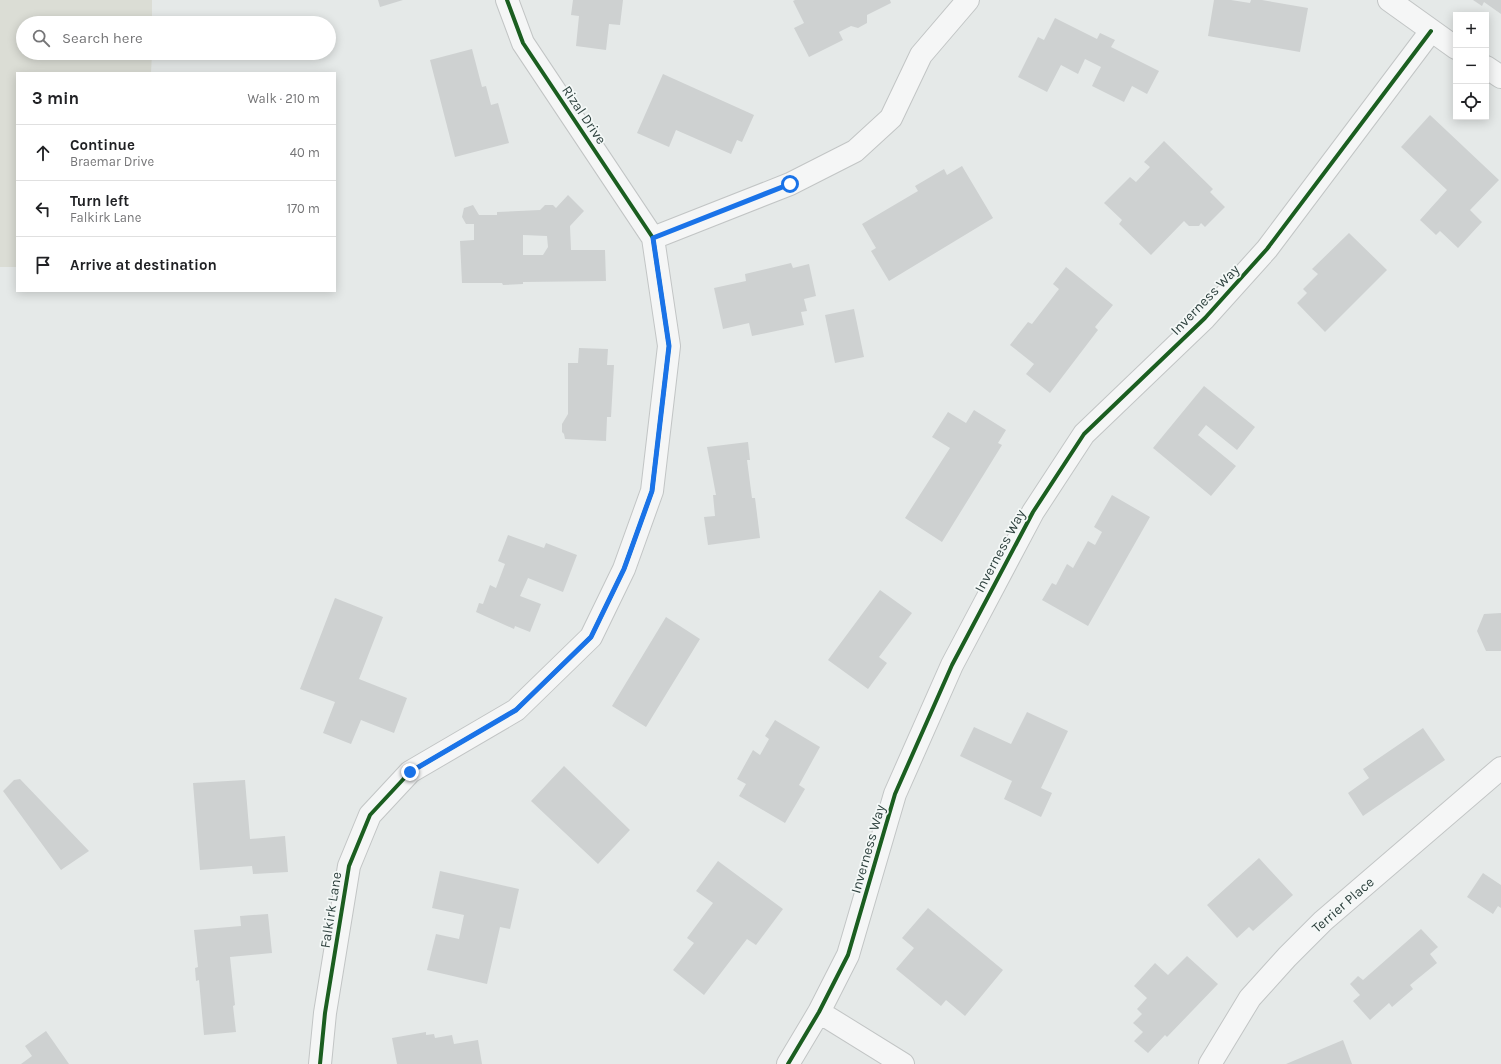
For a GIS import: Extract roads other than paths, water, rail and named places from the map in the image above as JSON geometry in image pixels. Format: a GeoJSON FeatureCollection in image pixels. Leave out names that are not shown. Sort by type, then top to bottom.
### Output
{"type":"FeatureCollection","features":[{"type":"Feature","properties":{"kind":"street","name":"Rizal Drive"},"geometry":{"type":"LineString","coordinates":[[507,0],[523,43],[653,238]]}},
{"type":"Feature","properties":{"kind":"street"},"geometry":{"type":"LineString","coordinates":[[653,238],[790,184],[855,150],[890,118],[921,55],[968,0]]}},
{"type":"Feature","properties":{"kind":"street"},"geometry":{"type":"LineString","coordinates":[[1389,0],[1453,46]]}},
{"type":"Feature","properties":{"kind":"street","name":"Inverness Way"},"geometry":{"type":"LineString","coordinates":[[788,1064],[819,1012],[848,955],[896,794],[952,665],[1033,512],[1084,434],[1205,318],[1267,249],[1431,31]]}},
{"type":"Feature","properties":{"kind":"street"},"geometry":{"type":"LineString","coordinates":[[1489,69],[1501,77]]}},
{"type":"Feature","properties":{"kind":"street","name":"Falkirk Lane"},"geometry":{"type":"LineString","coordinates":[[320,1064],[325,1013],[349,866],[370,815],[410,772],[516,710],[591,637],[624,569],[652,491],[669,346],[653,238]]}},
{"type":"Feature","properties":{"kind":"street","name":"Terrier Place"},"geometry":{"type":"LineString","coordinates":[[1210,1064],[1250,998],[1287,956],[1323,921],[1501,768]]}},
{"type":"Feature","properties":{"kind":"street"},"geometry":{"type":"LineString","coordinates":[[819,1012],[903,1064]]}}]}
